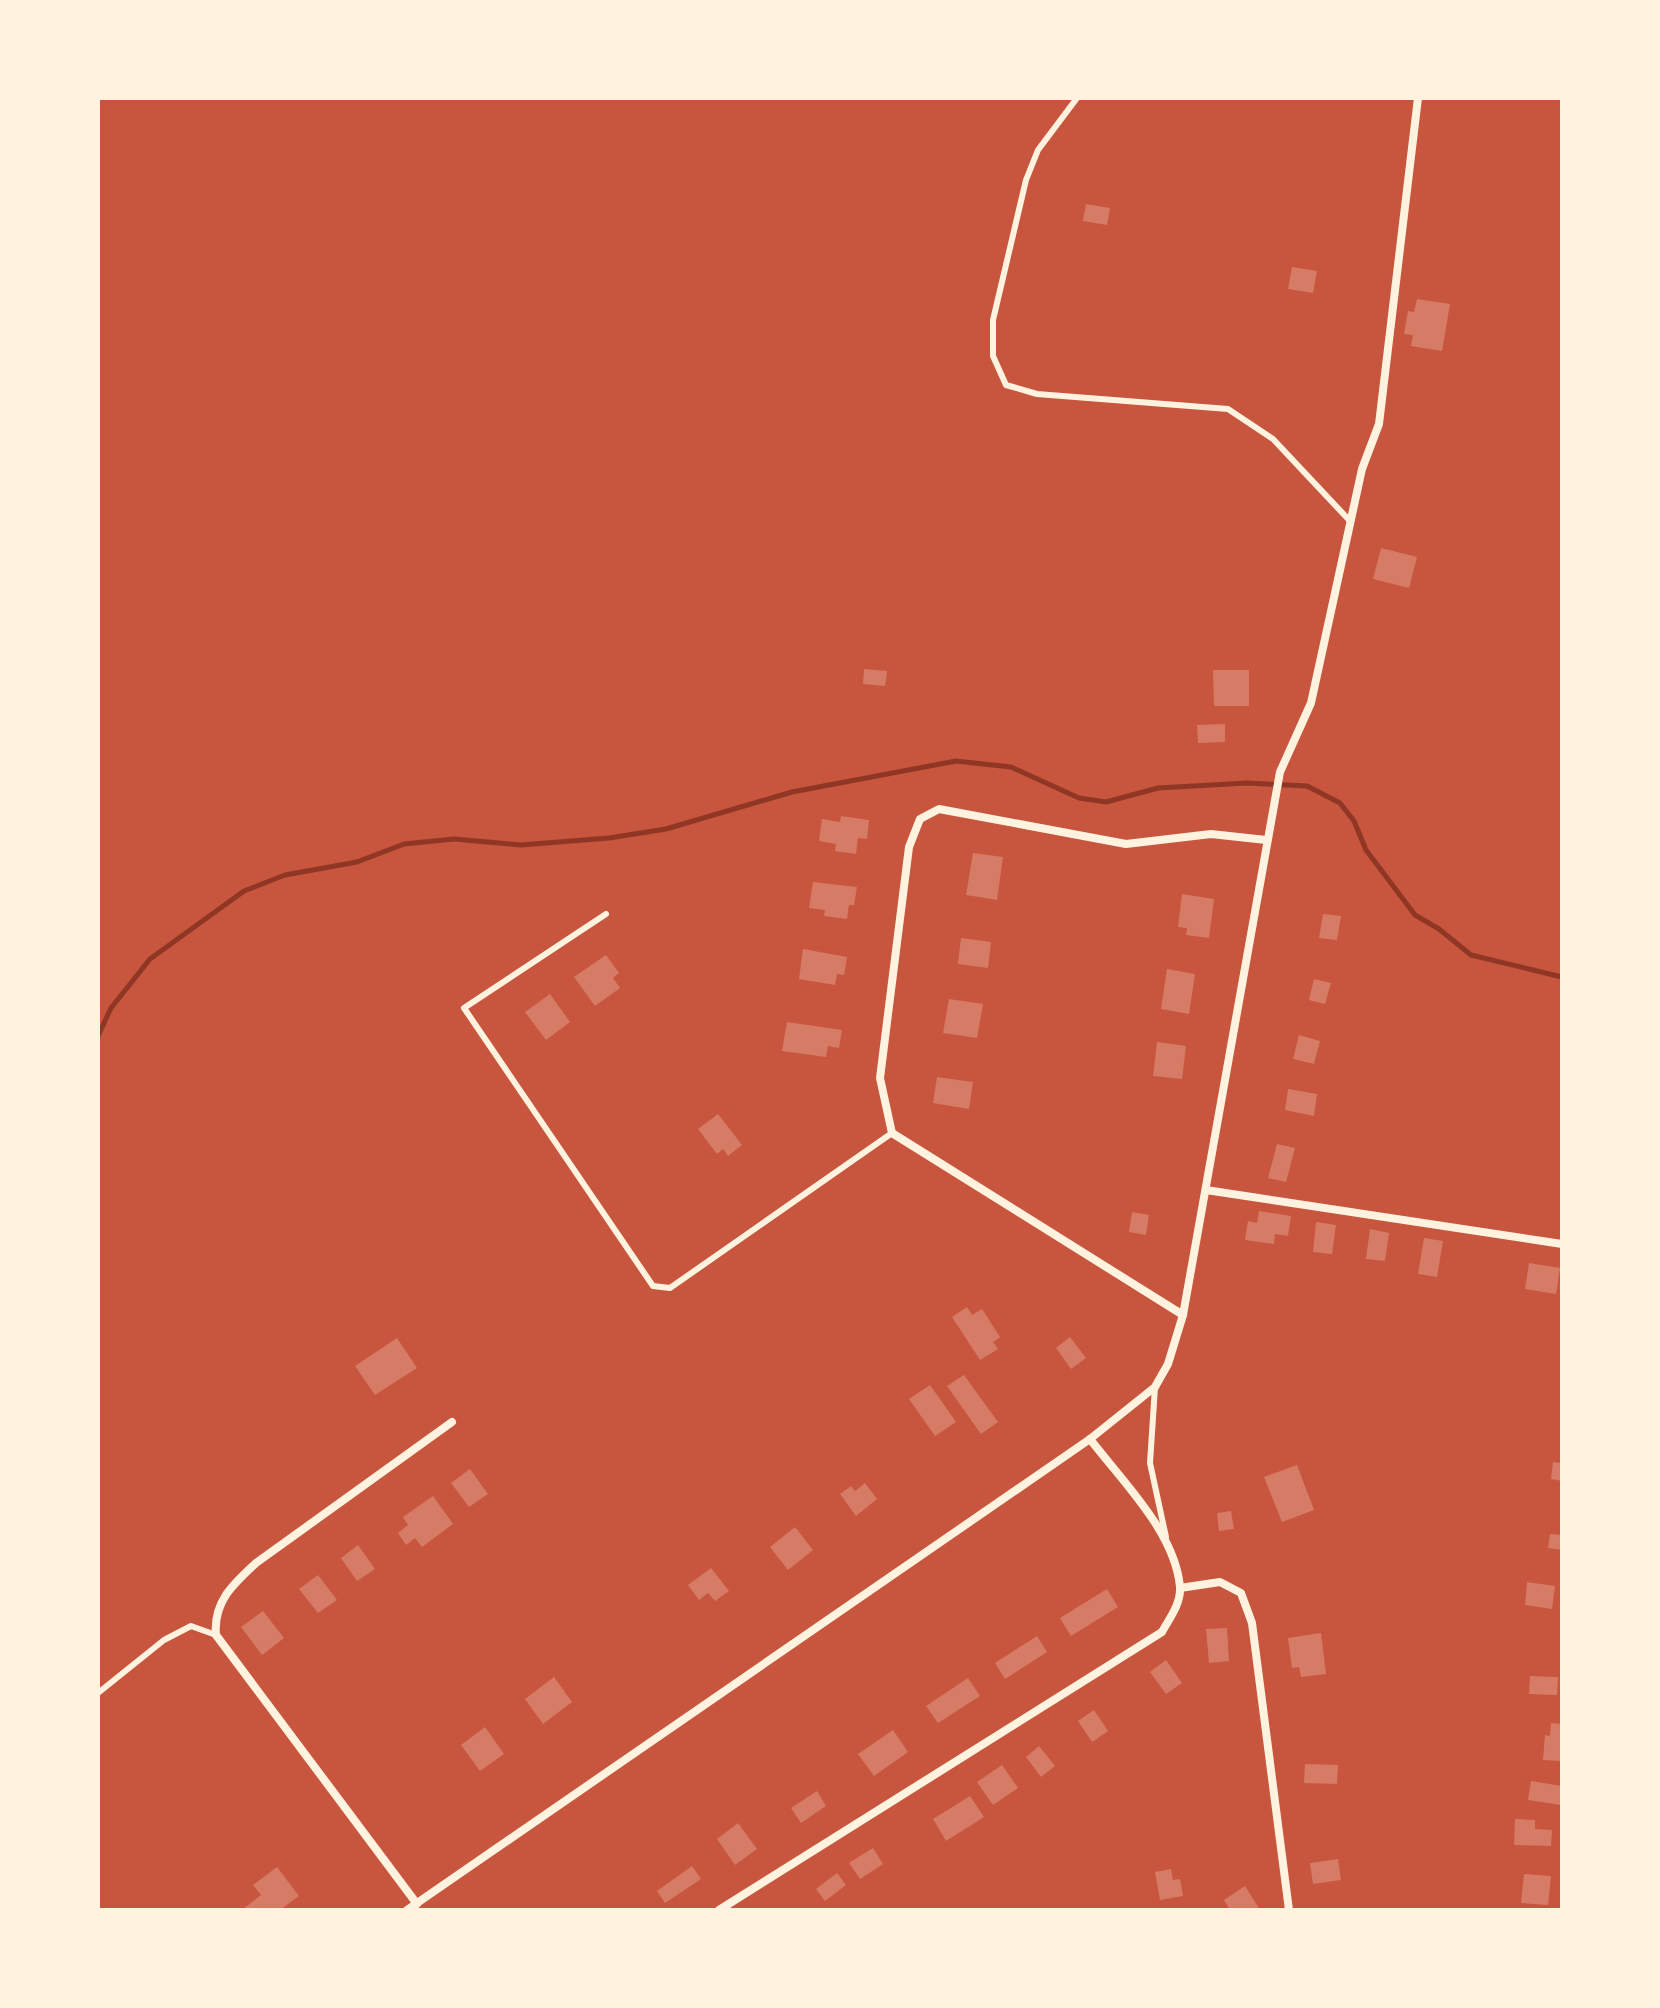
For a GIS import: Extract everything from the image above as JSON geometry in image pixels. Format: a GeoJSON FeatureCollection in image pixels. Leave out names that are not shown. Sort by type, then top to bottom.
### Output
{"type":"FeatureCollection","features":[{"type":"Feature","properties":{"kind":"street"},"geometry":{"type":"LineString","coordinates":[[407,1910],[1090,1439],[1155,1387],[1168,1364],[1183,1315],[1280,772],[1311,703],[1362,469],[1379,424],[1418,98]]}},
{"type":"Feature","properties":{"kind":"street"},"geometry":{"type":"LineString","coordinates":[[1183,1315],[892,1133],[880,1078],[909,847],[920,819],[939,809],[1126,844],[1211,834],[1266,840]]}},
{"type":"Feature","properties":{"kind":"street"},"geometry":{"type":"LineString","coordinates":[[1206,1190],[1562,1244]]}},
{"type":"Feature","properties":{"kind":"street"},"geometry":{"type":"LineString","coordinates":[[417,1904],[216,1635],[215,1619],[228,1589],[256,1563],[452,1422]]}},
{"type":"Feature","properties":{"kind":"street"},"geometry":{"type":"LineString","coordinates":[[719,1910],[1162,1632],[1177,1606],[1180,1588],[1166,1541],[1090,1439]]}},
{"type":"Feature","properties":{"kind":"street"},"geometry":{"type":"LineString","coordinates":[[1180,1588],[1220,1582],[1241,1593],[1252,1623],[1289,1910]]}},
{"type":"Feature","properties":{"kind":"lane"},"geometry":{"type":"LineString","coordinates":[[1077,98],[1038,150],[1026,180],[993,320],[993,356],[1006,385],[1037,394],[1228,409],[1273,439],[1350,521]]}},
{"type":"Feature","properties":{"kind":"lane"},"geometry":{"type":"LineString","coordinates":[[606,914],[464,1008],[653,1286],[670,1288],[892,1133]]}},
{"type":"Feature","properties":{"kind":"lane"},"geometry":{"type":"LineString","coordinates":[[1155,1387],[1150,1463],[1166,1541]]}},
{"type":"Feature","properties":{"kind":"lane"},"geometry":{"type":"LineString","coordinates":[[98,1693],[164,1640],[191,1626],[216,1635]]}},
{"type":"Feature","properties":{"kind":"building"},"geometry":{"type":"Polygon","coordinates":[[[1086,204],[1110,208],[1107,225],[1083,221],[1086,204]]]}},
{"type":"Feature","properties":{"kind":"building"},"geometry":{"type":"Polygon","coordinates":[[[1292,267],[1317,271],[1313,293],[1288,289],[1292,267]]]}},
{"type":"Feature","properties":{"kind":"building"},"geometry":{"type":"Polygon","coordinates":[[[1417,299],[1450,304],[1442,351],[1411,346],[1413,335],[1404,334],[1408,311],[1414,312],[1417,299]]]}},
{"type":"Feature","properties":{"kind":"building"},"geometry":{"type":"Polygon","coordinates":[[[1381,548],[1417,557],[1409,588],[1373,579],[1381,548]]]}},
{"type":"Feature","properties":{"kind":"building"},"geometry":{"type":"Polygon","coordinates":[[[864,669],[887,671],[885,686],[863,684],[864,669]]]}},
{"type":"Feature","properties":{"kind":"building"},"geometry":{"type":"Polygon","coordinates":[[[1213,670],[1249,670],[1249,706],[1214,706],[1213,670]]]}},
{"type":"Feature","properties":{"kind":"building"},"geometry":{"type":"Polygon","coordinates":[[[1225,724],[1225,742],[1198,743],[1197,725],[1225,724]]]}},
{"type":"Feature","properties":{"kind":"building"},"geometry":{"type":"Polygon","coordinates":[[[841,816],[869,820],[867,839],[858,838],[856,854],[835,851],[836,844],[819,841],[822,819],[840,822],[841,816]]]}},
{"type":"Feature","properties":{"kind":"building"},"geometry":{"type":"Polygon","coordinates":[[[973,853],[1003,857],[997,900],[966,895],[973,853]]]}},
{"type":"Feature","properties":{"kind":"building"},"geometry":{"type":"Polygon","coordinates":[[[813,882],[857,887],[854,905],[849,905],[847,919],[824,916],[825,910],[809,908],[813,882]]]}},
{"type":"Feature","properties":{"kind":"building"},"geometry":{"type":"Polygon","coordinates":[[[1182,894],[1214,899],[1209,938],[1186,935],[1187,928],[1178,927],[1182,894]]]}},
{"type":"Feature","properties":{"kind":"building"},"geometry":{"type":"Polygon","coordinates":[[[1323,914],[1341,916],[1337,940],[1319,938],[1323,914]]]}},
{"type":"Feature","properties":{"kind":"building"},"geometry":{"type":"Polygon","coordinates":[[[961,938],[991,942],[988,968],[958,964],[961,938]]]}},
{"type":"Feature","properties":{"kind":"building"},"geometry":{"type":"Polygon","coordinates":[[[803,949],[847,957],[844,975],[837,974],[835,985],[799,979],[803,949]]]}},
{"type":"Feature","properties":{"kind":"building"},"geometry":{"type":"Polygon","coordinates":[[[606,955],[619,973],[613,978],[620,988],[595,1006],[574,977],[606,955]]]}},
{"type":"Feature","properties":{"kind":"building"},"geometry":{"type":"Polygon","coordinates":[[[1167,969],[1195,974],[1189,1014],[1161,1009],[1167,969]]]}},
{"type":"Feature","properties":{"kind":"building"},"geometry":{"type":"Polygon","coordinates":[[[1314,979],[1331,983],[1325,1004],[1309,1000],[1314,979]]]}},
{"type":"Feature","properties":{"kind":"building"},"geometry":{"type":"Polygon","coordinates":[[[550,994],[570,1022],[546,1040],[525,1012],[550,994]]]}},
{"type":"Feature","properties":{"kind":"building"},"geometry":{"type":"Polygon","coordinates":[[[949,999],[983,1004],[977,1038],[943,1033],[949,999]]]}},
{"type":"Feature","properties":{"kind":"building"},"geometry":{"type":"Polygon","coordinates":[[[787,1022],[842,1030],[839,1048],[828,1046],[826,1057],[782,1051],[787,1022]]]}},
{"type":"Feature","properties":{"kind":"building"},"geometry":{"type":"Polygon","coordinates":[[[1299,1035],[1320,1041],[1314,1064],[1293,1059],[1299,1035]]]}},
{"type":"Feature","properties":{"kind":"building"},"geometry":{"type":"Polygon","coordinates":[[[1157,1042],[1186,1046],[1182,1079],[1153,1076],[1157,1042]]]}},
{"type":"Feature","properties":{"kind":"building"},"geometry":{"type":"Polygon","coordinates":[[[937,1077],[973,1082],[969,1109],[933,1103],[937,1077]]]}},
{"type":"Feature","properties":{"kind":"building"},"geometry":{"type":"Polygon","coordinates":[[[1288,1089],[1317,1094],[1314,1116],[1285,1110],[1288,1089]]]}},
{"type":"Feature","properties":{"kind":"building"},"geometry":{"type":"Polygon","coordinates":[[[718,1114],[742,1145],[728,1156],[723,1149],[717,1154],[698,1129],[718,1114]]]}},
{"type":"Feature","properties":{"kind":"building"},"geometry":{"type":"Polygon","coordinates":[[[1277,1144],[1295,1148],[1286,1182],[1268,1178],[1277,1144]]]}},
{"type":"Feature","properties":{"kind":"building"},"geometry":{"type":"Polygon","coordinates":[[[1259,1211],[1291,1216],[1288,1236],[1275,1234],[1274,1244],[1245,1240],[1248,1221],[1257,1223],[1259,1211]]]}},
{"type":"Feature","properties":{"kind":"building"},"geometry":{"type":"Polygon","coordinates":[[[1132,1212],[1149,1215],[1146,1235],[1129,1232],[1132,1212]]]}},
{"type":"Feature","properties":{"kind":"building"},"geometry":{"type":"Polygon","coordinates":[[[1316,1222],[1336,1225],[1332,1254],[1313,1252],[1316,1222]]]}},
{"type":"Feature","properties":{"kind":"building"},"geometry":{"type":"Polygon","coordinates":[[[1370,1229],[1389,1233],[1385,1261],[1366,1259],[1370,1229]]]}},
{"type":"Feature","properties":{"kind":"building"},"geometry":{"type":"Polygon","coordinates":[[[1424,1238],[1443,1241],[1437,1277],[1418,1274],[1424,1238]]]}},
{"type":"Feature","properties":{"kind":"building"},"geometry":{"type":"Polygon","coordinates":[[[1529,1263],[1560,1268],[1556,1294],[1525,1289],[1529,1263]]]}},
{"type":"Feature","properties":{"kind":"building"},"geometry":{"type":"Polygon","coordinates":[[[967,1307],[972,1315],[982,1309],[1000,1337],[993,1342],[998,1349],[980,1360],[952,1317],[967,1307]]]}},
{"type":"Feature","properties":{"kind":"building"},"geometry":{"type":"Polygon","coordinates":[[[1070,1337],[1086,1358],[1071,1369],[1056,1348],[1070,1337]]]}},
{"type":"Feature","properties":{"kind":"building"},"geometry":{"type":"Polygon","coordinates":[[[397,1338],[417,1368],[375,1395],[355,1366],[397,1338]]]}},
{"type":"Feature","properties":{"kind":"building"},"geometry":{"type":"Polygon","coordinates":[[[964,1375],[998,1422],[981,1434],[947,1386],[964,1375]]]}},
{"type":"Feature","properties":{"kind":"building"},"geometry":{"type":"Polygon","coordinates":[[[930,1385],[956,1422],[935,1436],[909,1399],[930,1385]]]}},
{"type":"Feature","properties":{"kind":"building"},"geometry":{"type":"Polygon","coordinates":[[[1553,1462],[1562,1463],[1562,1481],[1551,1479],[1553,1462]]]}},
{"type":"Feature","properties":{"kind":"building"},"geometry":{"type":"Polygon","coordinates":[[[1297,1465],[1314,1510],[1282,1522],[1264,1477],[1297,1465]]]}},
{"type":"Feature","properties":{"kind":"building"},"geometry":{"type":"Polygon","coordinates":[[[470,1469],[488,1494],[469,1507],[451,1483],[470,1469]]]}},
{"type":"Feature","properties":{"kind":"building"},"geometry":{"type":"Polygon","coordinates":[[[865,1483],[877,1499],[856,1516],[840,1494],[851,1486],[855,1491],[865,1483]]]}},
{"type":"Feature","properties":{"kind":"building"},"geometry":{"type":"Polygon","coordinates":[[[433,1496],[453,1524],[422,1547],[415,1538],[406,1545],[398,1533],[408,1525],[403,1517],[433,1496]]]}},
{"type":"Feature","properties":{"kind":"building"},"geometry":{"type":"Polygon","coordinates":[[[1231,1511],[1234,1529],[1219,1531],[1217,1513],[1231,1511]]]}},
{"type":"Feature","properties":{"kind":"building"},"geometry":{"type":"Polygon","coordinates":[[[795,1527],[813,1550],[788,1570],[770,1547],[795,1527]]]}},
{"type":"Feature","properties":{"kind":"building"},"geometry":{"type":"Polygon","coordinates":[[[1550,1534],[1562,1535],[1562,1550],[1548,1548],[1550,1534]]]}},
{"type":"Feature","properties":{"kind":"building"},"geometry":{"type":"Polygon","coordinates":[[[358,1545],[375,1569],[357,1581],[341,1558],[358,1545]]]}},
{"type":"Feature","properties":{"kind":"building"},"geometry":{"type":"Polygon","coordinates":[[[711,1568],[729,1591],[715,1601],[708,1593],[699,1600],[688,1585],[711,1568]]]}},
{"type":"Feature","properties":{"kind":"building"},"geometry":{"type":"Polygon","coordinates":[[[318,1575],[337,1600],[318,1613],[299,1589],[318,1575]]]}},
{"type":"Feature","properties":{"kind":"building"},"geometry":{"type":"Polygon","coordinates":[[[1527,1582],[1555,1586],[1552,1609],[1525,1605],[1527,1582]]]}},
{"type":"Feature","properties":{"kind":"building"},"geometry":{"type":"Polygon","coordinates":[[[1107,1589],[1118,1607],[1071,1636],[1060,1618],[1107,1589]]]}},
{"type":"Feature","properties":{"kind":"building"},"geometry":{"type":"Polygon","coordinates":[[[263,1611],[284,1638],[262,1655],[241,1627],[263,1611]]]}},
{"type":"Feature","properties":{"kind":"building"},"geometry":{"type":"Polygon","coordinates":[[[1227,1628],[1229,1661],[1209,1663],[1206,1629],[1227,1628]]]}},
{"type":"Feature","properties":{"kind":"building"},"geometry":{"type":"Polygon","coordinates":[[[1321,1633],[1326,1674],[1301,1677],[1299,1667],[1292,1668],[1288,1638],[1321,1633]]]}},
{"type":"Feature","properties":{"kind":"building"},"geometry":{"type":"Polygon","coordinates":[[[1037,1636],[1047,1652],[1005,1679],[995,1663],[1037,1636]]]}},
{"type":"Feature","properties":{"kind":"building"},"geometry":{"type":"Polygon","coordinates":[[[1166,1660],[1182,1683],[1166,1694],[1150,1672],[1166,1660]]]}},
{"type":"Feature","properties":{"kind":"building"},"geometry":{"type":"Polygon","coordinates":[[[1530,1676],[1558,1677],[1557,1695],[1529,1694],[1530,1676]]]}},
{"type":"Feature","properties":{"kind":"building"},"geometry":{"type":"Polygon","coordinates":[[[554,1677],[572,1702],[543,1724],[525,1699],[554,1677]]]}},
{"type":"Feature","properties":{"kind":"building"},"geometry":{"type":"Polygon","coordinates":[[[968,1678],[980,1696],[938,1723],[926,1706],[968,1678]]]}},
{"type":"Feature","properties":{"kind":"building"},"geometry":{"type":"Polygon","coordinates":[[[1094,1710],[1108,1731],[1092,1742],[1078,1721],[1094,1710]]]}},
{"type":"Feature","properties":{"kind":"building"},"geometry":{"type":"Polygon","coordinates":[[[1551,1723],[1562,1724],[1562,1761],[1543,1760],[1545,1735],[1550,1736],[1551,1723]]]}},
{"type":"Feature","properties":{"kind":"building"},"geometry":{"type":"Polygon","coordinates":[[[485,1727],[504,1754],[480,1771],[461,1745],[485,1727]]]}},
{"type":"Feature","properties":{"kind":"building"},"geometry":{"type":"Polygon","coordinates":[[[893,1730],[908,1752],[874,1776],[858,1754],[893,1730]]]}},
{"type":"Feature","properties":{"kind":"building"},"geometry":{"type":"Polygon","coordinates":[[[1039,1746],[1055,1766],[1041,1777],[1026,1757],[1039,1746]]]}},
{"type":"Feature","properties":{"kind":"building"},"geometry":{"type":"Polygon","coordinates":[[[1305,1764],[1338,1765],[1337,1784],[1304,1783],[1305,1764]]]}},
{"type":"Feature","properties":{"kind":"building"},"geometry":{"type":"Polygon","coordinates":[[[1002,1765],[1018,1788],[993,1805],[977,1782],[1002,1765]]]}},
{"type":"Feature","properties":{"kind":"building"},"geometry":{"type":"Polygon","coordinates":[[[1531,1781],[1562,1786],[1561,1805],[1528,1800],[1531,1781]]]}},
{"type":"Feature","properties":{"kind":"building"},"geometry":{"type":"Polygon","coordinates":[[[817,1791],[826,1806],[801,1823],[791,1808],[817,1791]]]}},
{"type":"Feature","properties":{"kind":"building"},"geometry":{"type":"Polygon","coordinates":[[[970,1796],[984,1817],[946,1841],[933,1819],[970,1796]]]}},
{"type":"Feature","properties":{"kind":"building"},"geometry":{"type":"Polygon","coordinates":[[[1515,1819],[1535,1820],[1535,1829],[1552,1830],[1551,1846],[1514,1845],[1515,1819]]]}},
{"type":"Feature","properties":{"kind":"building"},"geometry":{"type":"Polygon","coordinates":[[[738,1823],[757,1849],[735,1865],[717,1839],[738,1823]]]}},
{"type":"Feature","properties":{"kind":"building"},"geometry":{"type":"Polygon","coordinates":[[[873,1848],[883,1864],[860,1879],[849,1863],[873,1848]]]}},
{"type":"Feature","properties":{"kind":"building"},"geometry":{"type":"Polygon","coordinates":[[[1338,1859],[1341,1880],[1313,1884],[1310,1863],[1338,1859]]]}},
{"type":"Feature","properties":{"kind":"building"},"geometry":{"type":"Polygon","coordinates":[[[692,1866],[701,1879],[665,1903],[657,1891],[692,1866]]]}},
{"type":"Feature","properties":{"kind":"building"},"geometry":{"type":"Polygon","coordinates":[[[277,1867],[299,1896],[280,1910],[242,1910],[261,1895],[253,1885],[277,1867]]]}},
{"type":"Feature","properties":{"kind":"building"},"geometry":{"type":"Polygon","coordinates":[[[1171,1869],[1173,1880],[1180,1879],[1183,1896],[1160,1900],[1155,1872],[1171,1869]]]}},
{"type":"Feature","properties":{"kind":"building"},"geometry":{"type":"Polygon","coordinates":[[[837,1873],[846,1885],[825,1901],[816,1889],[837,1873]]]}},
{"type":"Feature","properties":{"kind":"building"},"geometry":{"type":"Polygon","coordinates":[[[1524,1874],[1551,1876],[1548,1905],[1521,1903],[1524,1874]]]}},
{"type":"Feature","properties":{"kind":"building"},"geometry":{"type":"Polygon","coordinates":[[[1245,1886],[1260,1910],[1230,1910],[1224,1900],[1245,1886]]]}},
{"type":"Feature","properties":{"kind":"waterway"},"geometry":{"type":"LineString","coordinates":[[98,1036],[111,1008],[150,959],[244,891],[285,875],[357,862],[404,844],[454,839],[521,845],[609,838],[666,829],[792,792],[956,761],[1011,767],[1079,798],[1106,802],[1158,788],[1247,783],[1307,786],[1340,803],[1354,821],[1366,850],[1415,915],[1439,929],[1471,955],[1562,977]]}}]}
